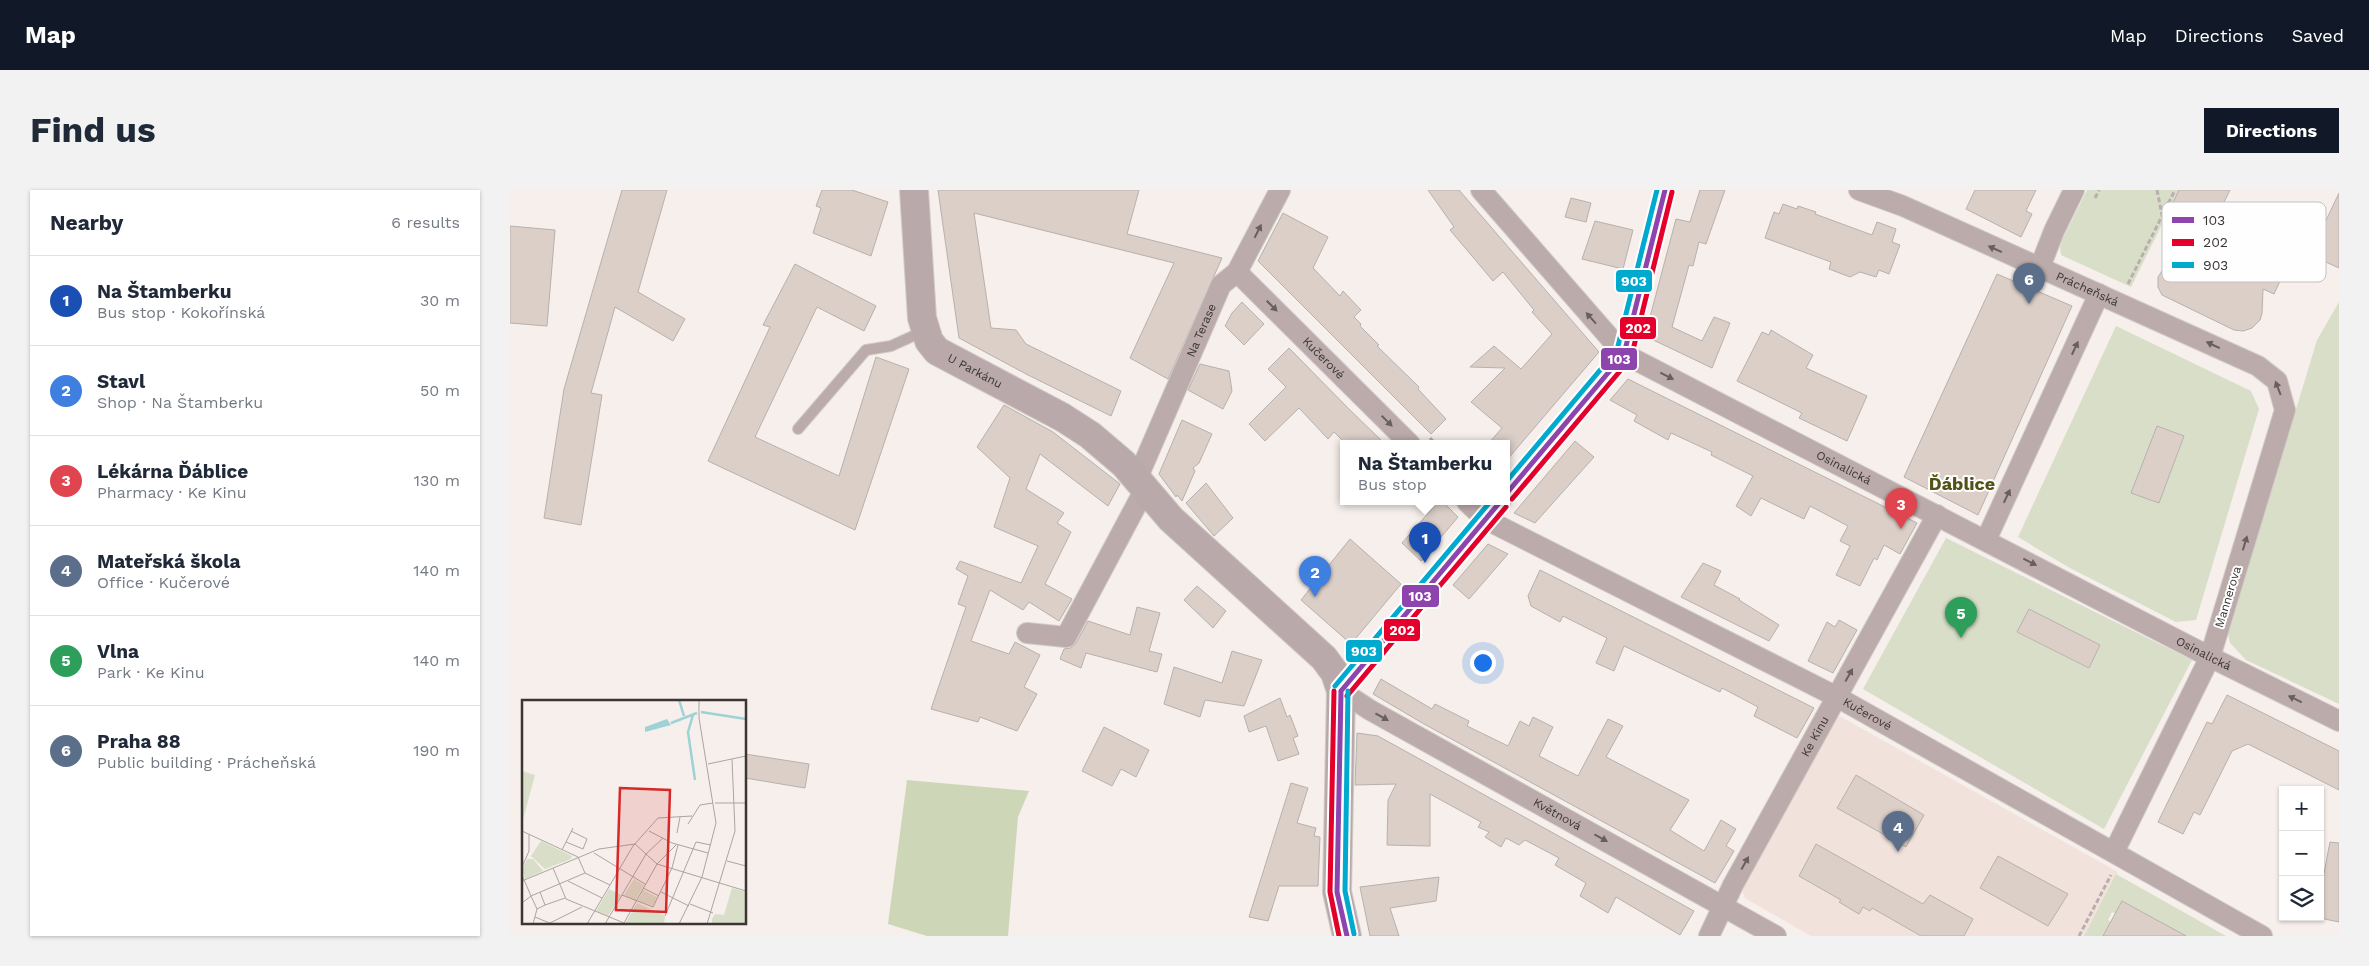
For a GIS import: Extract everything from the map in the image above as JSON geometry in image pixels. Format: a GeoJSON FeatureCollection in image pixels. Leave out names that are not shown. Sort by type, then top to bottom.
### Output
{"type":"FeatureCollection","features":[{"type":"Feature","properties":{"kind":"street","name":"U Parkánu"},"geometry":{"type":"LineString","coordinates":[[914,190],[924,330],[928,341],[937,351],[1069,420],[1135,478],[1171,519],[1324,658],[1335,673],[1341,691]]}},
{"type":"Feature","properties":{"kind":"street","name":"Na Terase"},"geometry":{"type":"LineString","coordinates":[[1027,633],[1066,637],[1135,478],[1195,350],[1221,285],[1237,272],[1280,190]]}},
{"type":"Feature","properties":{"kind":"street","name":"Osinalická"},"geometry":{"type":"LineString","coordinates":[[1481,190],[1624,354],[2210,657],[2339,720]]}},
{"type":"Feature","properties":{"kind":"street"},"geometry":{"type":"LineString","coordinates":[[1510,489],[1624,354],[1665,190]]}},
{"type":"Feature","properties":{"kind":"street","name":"Prácheňská"},"geometry":{"type":"LineString","coordinates":[[1859,190],[1903,206],[2001,252],[2040,267],[2258,366]]}},
{"type":"Feature","properties":{"kind":"street"},"geometry":{"type":"LineString","coordinates":[[2040,267],[2054,231],[2074,190]]}},
{"type":"Feature","properties":{"kind":"street","name":"Kučerové"},"geometry":{"type":"LineString","coordinates":[[1237,272],[1406,440]]}},
{"type":"Feature","properties":{"kind":"street"},"geometry":{"type":"LineString","coordinates":[[1986,540],[2099,294]]}},
{"type":"Feature","properties":{"kind":"street","name":"Mannerova"},"geometry":{"type":"LineString","coordinates":[[2114,852],[2210,657],[2285,410],[2277,381],[2258,366]]}},
{"type":"Feature","properties":{"kind":"street","name":"Kučerové"},"geometry":{"type":"LineString","coordinates":[[1470,505],[1485,519],[1837,697],[2262,936]]}},
{"type":"Feature","properties":{"kind":"street"},"geometry":{"type":"LineString","coordinates":[[1347,936],[1337,892],[1341,691],[1497,505]]}},
{"type":"Feature","properties":{"kind":"street","name":"Ke Kinu"},"geometry":{"type":"LineString","coordinates":[[1709,936],[1733,885],[1937,515]]}},
{"type":"Feature","properties":{"kind":"street","name":"Květnová"},"geometry":{"type":"LineString","coordinates":[[1341,691],[1370,710],[1776,936]]}},
{"type":"Feature","properties":{"kind":"lane"},"geometry":{"type":"LineString","coordinates":[[798,429],[866,350],[891,346],[924,330]]}},
{"type":"Feature","properties":{"kind":"path"},"geometry":{"type":"LineString","coordinates":[[2091,207],[2100,190]]}},
{"type":"Feature","properties":{"kind":"path"},"geometry":{"type":"LineString","coordinates":[[2125,289],[2162,216],[2157,190]]}},
{"type":"Feature","properties":{"kind":"path"},"geometry":{"type":"LineString","coordinates":[[2169,202],[2175,190]]}},
{"type":"Feature","properties":{"kind":"path"},"geometry":{"type":"LineString","coordinates":[[1429,437],[1432,440]]}},
{"type":"Feature","properties":{"kind":"path"},"geometry":{"type":"LineString","coordinates":[[2078,936],[2114,868],[2114,852]]}},
{"type":"Feature","properties":{"kind":"shaded area"},"geometry":{"type":"Polygon","coordinates":[[[1832,717],[1841,717],[2118,872],[2084,936],[1811,936],[1745,898],[1740,885],[1832,717]]]}},
{"type":"Feature","properties":{"kind":"green space"},"geometry":{"type":"Polygon","coordinates":[[[2087,190],[2179,190],[2173,202],[2162,202],[2162,224],[2131,287],[2061,255],[2062,240],[2087,190]]]}},
{"type":"Feature","properties":{"kind":"green space"},"geometry":{"type":"Polygon","coordinates":[[[2339,302],[2339,704],[2246,660],[2230,643],[2228,634],[2317,340],[2339,302]]]}},
{"type":"Feature","properties":{"kind":"green space"},"geometry":{"type":"Polygon","coordinates":[[[2116,326],[2251,391],[2259,409],[2196,620],[2176,622],[2068,567],[2018,537],[2116,326]],[[2157,426],[2132,493],[2159,503],[2184,437],[2157,426]]]}},
{"type":"Feature","properties":{"kind":"green space"},"geometry":{"type":"Polygon","coordinates":[[[1946,538],[2192,660],[2104,829],[1863,689],[1946,538]],[[2029,609],[2018,633],[2089,668],[2100,645],[2029,609]]]}},
{"type":"Feature","properties":{"kind":"green space"},"geometry":{"type":"Polygon","coordinates":[[[907,780],[1029,791],[1018,817],[1008,936],[927,936],[888,924],[907,780]]]}},
{"type":"Feature","properties":{"kind":"green space"},"geometry":{"type":"Polygon","coordinates":[[[2116,874],[2226,936],[2174,936],[2176,931],[2123,901],[2116,914],[2112,912],[2108,920],[2111,922],[2103,936],[2084,936],[2116,874]]]}},
{"type":"Feature","properties":{"kind":"building"},"geometry":{"type":"Polygon","coordinates":[[[622,190],[667,190],[638,292],[685,319],[673,341],[615,307],[591,393],[602,395],[581,525],[544,518],[564,389],[622,190]]]}},
{"type":"Feature","properties":{"kind":"building"},"geometry":{"type":"Polygon","coordinates":[[[822,190],[852,190],[888,202],[871,256],[813,233],[821,208],[816,206],[822,190]]]}},
{"type":"Feature","properties":{"kind":"building"},"geometry":{"type":"Polygon","coordinates":[[[938,190],[1139,190],[1127,234],[1222,258],[1168,379],[1130,358],[1174,263],[974,213],[991,328],[1016,330],[1026,344],[1121,391],[1111,416],[959,338],[938,190]]]}},
{"type":"Feature","properties":{"kind":"building"},"geometry":{"type":"Polygon","coordinates":[[[1428,190],[1459,190],[1599,352],[1510,456],[1510,440],[1492,440],[1502,428],[1471,402],[1505,368],[1470,367],[1494,346],[1521,369],[1552,334],[1532,312],[1534,310],[1503,272],[1493,281],[1450,230],[1454,227],[1428,190]]]}},
{"type":"Feature","properties":{"kind":"building"},"geometry":{"type":"Polygon","coordinates":[[[1700,190],[1725,190],[1706,244],[1699,242],[1693,266],[1689,265],[1672,327],[1702,341],[1714,317],[1730,323],[1712,368],[1645,336],[1676,219],[1690,222],[1700,190]]]}},
{"type":"Feature","properties":{"kind":"building"},"geometry":{"type":"Polygon","coordinates":[[[1975,190],[2036,190],[2026,211],[2032,214],[2021,237],[1966,209],[1975,190]]]}},
{"type":"Feature","properties":{"kind":"building"},"geometry":{"type":"Polygon","coordinates":[[[2179,190],[2230,190],[2224,202],[2173,202],[2179,190]]]}},
{"type":"Feature","properties":{"kind":"building"},"geometry":{"type":"Polygon","coordinates":[[[2339,193],[2339,268],[2326,262],[2326,220],[2339,193]]]}},
{"type":"Feature","properties":{"kind":"building"},"geometry":{"type":"Polygon","coordinates":[[[1571,198],[1591,203],[1586,222],[1565,217],[1571,198]]]}},
{"type":"Feature","properties":{"kind":"building"},"geometry":{"type":"Polygon","coordinates":[[[1783,204],[1797,209],[1798,206],[1816,212],[1815,214],[1872,235],[1877,222],[1896,229],[1892,242],[1900,245],[1889,274],[1879,270],[1876,277],[1860,272],[1850,277],[1829,269],[1831,262],[1765,238],[1774,212],[1779,214],[1783,204]]]}},
{"type":"Feature","properties":{"kind":"building"},"geometry":{"type":"Polygon","coordinates":[[[1283,213],[1328,237],[1313,268],[1340,296],[1343,291],[1361,310],[1354,317],[1361,324],[1360,326],[1379,345],[1377,346],[1419,387],[1418,389],[1446,419],[1431,434],[1258,261],[1283,213]]]}},
{"type":"Feature","properties":{"kind":"building"},"geometry":{"type":"Polygon","coordinates":[[[1595,221],[1633,230],[1623,269],[1582,259],[1595,221]]]}},
{"type":"Feature","properties":{"kind":"building"},"geometry":{"type":"Polygon","coordinates":[[[510,226],[555,230],[547,326],[510,323],[510,226]]]}},
{"type":"Feature","properties":{"kind":"building"},"geometry":{"type":"Polygon","coordinates":[[[795,264],[876,306],[864,331],[817,307],[755,437],[839,476],[876,357],[909,369],[855,530],[708,461],[770,327],[763,325],[795,264]]]}},
{"type":"Feature","properties":{"kind":"building"},"geometry":{"type":"Polygon","coordinates":[[[2162,271],[2162,282],[2280,282],[2274,294],[2263,289],[2260,320],[2252,328],[2243,331],[2234,330],[2162,295],[2158,287],[2158,277],[2162,271]]]}},
{"type":"Feature","properties":{"kind":"building"},"geometry":{"type":"Polygon","coordinates":[[[1997,274],[2072,306],[1978,515],[1904,477],[1997,274]]]}},
{"type":"Feature","properties":{"kind":"building"},"geometry":{"type":"Polygon","coordinates":[[[1242,302],[1264,324],[1244,345],[1225,326],[1232,313],[1242,302]]]}},
{"type":"Feature","properties":{"kind":"building"},"geometry":{"type":"Polygon","coordinates":[[[1771,330],[1813,355],[1806,368],[1867,396],[1847,441],[1799,418],[1802,413],[1737,381],[1762,332],[1769,335],[1771,330]]]}},
{"type":"Feature","properties":{"kind":"building"},"geometry":{"type":"Polygon","coordinates":[[[1289,348],[1381,440],[1342,440],[1334,432],[1328,439],[1299,408],[1265,441],[1249,424],[1286,387],[1268,369],[1289,348]]]}},
{"type":"Feature","properties":{"kind":"building"},"geometry":{"type":"Polygon","coordinates":[[[1200,364],[1229,371],[1232,391],[1223,409],[1188,390],[1200,364]]]}},
{"type":"Feature","properties":{"kind":"building"},"geometry":{"type":"Polygon","coordinates":[[[1628,379],[1917,523],[1900,554],[1884,545],[1877,560],[1874,558],[1860,586],[1836,575],[1850,546],[1840,541],[1848,526],[1810,506],[1804,519],[1761,498],[1751,516],[1736,506],[1753,476],[1711,455],[1712,452],[1671,433],[1668,440],[1634,421],[1637,415],[1610,400],[1628,379]]]}},
{"type":"Feature","properties":{"kind":"building"},"geometry":{"type":"Polygon","coordinates":[[[1004,405],[1053,432],[1120,484],[1108,506],[1040,454],[1026,489],[1064,513],[1057,523],[1071,532],[1045,584],[1072,599],[1059,621],[1029,602],[1023,610],[990,590],[971,641],[1009,654],[1015,642],[1040,655],[1024,687],[1037,694],[1017,731],[980,717],[978,722],[931,709],[966,607],[958,604],[968,576],[956,569],[960,561],[1021,583],[1038,546],[994,527],[1010,478],[977,447],[1004,405]]]}},
{"type":"Feature","properties":{"kind":"building"},"geometry":{"type":"Polygon","coordinates":[[[1182,420],[1212,434],[1199,463],[1193,468],[1195,471],[1182,501],[1177,495],[1176,497],[1159,474],[1182,420]]]}},
{"type":"Feature","properties":{"kind":"building"},"geometry":{"type":"Polygon","coordinates":[[[2157,426],[2184,436],[2159,503],[2131,493],[2157,426]]]}},
{"type":"Feature","properties":{"kind":"building"},"geometry":{"type":"Polygon","coordinates":[[[1575,441],[1594,457],[1535,523],[1514,513],[1575,441]]]}},
{"type":"Feature","properties":{"kind":"building"},"geometry":{"type":"Polygon","coordinates":[[[1206,483],[1233,518],[1214,536],[1186,503],[1206,483]]]}},
{"type":"Feature","properties":{"kind":"building"},"geometry":{"type":"Polygon","coordinates":[[[1435,505],[1446,505],[1458,517],[1421,561],[1402,543],[1435,505]]]}},
{"type":"Feature","properties":{"kind":"building"},"geometry":{"type":"Polygon","coordinates":[[[1350,539],[1401,584],[1351,644],[1301,600],[1350,539]]]}},
{"type":"Feature","properties":{"kind":"building"},"geometry":{"type":"Polygon","coordinates":[[[1488,544],[1508,554],[1469,599],[1453,585],[1488,544]]]}},
{"type":"Feature","properties":{"kind":"building"},"geometry":{"type":"Polygon","coordinates":[[[1703,563],[1721,571],[1714,585],[1740,599],[1779,625],[1769,641],[1681,597],[1703,563]]]}},
{"type":"Feature","properties":{"kind":"building"},"geometry":{"type":"Polygon","coordinates":[[[1540,570],[1814,708],[1797,738],[1754,716],[1758,707],[1722,688],[1720,692],[1624,646],[1614,671],[1596,663],[1607,638],[1563,616],[1560,622],[1531,606],[1528,596],[1540,570]]]}},
{"type":"Feature","properties":{"kind":"building"},"geometry":{"type":"Polygon","coordinates":[[[1197,586],[1226,611],[1213,628],[1184,600],[1197,586]]]}},
{"type":"Feature","properties":{"kind":"building"},"geometry":{"type":"Polygon","coordinates":[[[1137,607],[1160,613],[1149,651],[1162,654],[1157,672],[1086,653],[1081,668],[1060,659],[1064,649],[1071,648],[1076,643],[1088,621],[1130,635],[1137,607]]]}},
{"type":"Feature","properties":{"kind":"building"},"geometry":{"type":"Polygon","coordinates":[[[2029,609],[2100,645],[2089,668],[2017,632],[2029,609]]]}},
{"type":"Feature","properties":{"kind":"building"},"geometry":{"type":"Polygon","coordinates":[[[1839,620],[1857,630],[1833,673],[1808,661],[1827,622],[1835,627],[1839,620]]]}},
{"type":"Feature","properties":{"kind":"building"},"geometry":{"type":"Polygon","coordinates":[[[1232,651],[1262,660],[1244,706],[1205,700],[1200,717],[1164,704],[1174,667],[1222,683],[1232,651]]]}},
{"type":"Feature","properties":{"kind":"building"},"geometry":{"type":"Polygon","coordinates":[[[1381,679],[1432,709],[1435,704],[1469,721],[1467,726],[1508,746],[1520,721],[1529,726],[1533,717],[1553,727],[1539,756],[1578,776],[1608,719],[1623,726],[1606,757],[1689,800],[1670,830],[1704,851],[1721,820],[1736,829],[1726,846],[1734,851],[1715,883],[1424,724],[1373,694],[1381,679]]]}},
{"type":"Feature","properties":{"kind":"building"},"geometry":{"type":"Polygon","coordinates":[[[2227,695],[2339,751],[2339,790],[2248,744],[2232,751],[2200,815],[2194,812],[2183,834],[2158,822],[2207,722],[2212,724],[2227,695]]]}},
{"type":"Feature","properties":{"kind":"building"},"geometry":{"type":"Polygon","coordinates":[[[1280,698],[1287,717],[1290,715],[1298,736],[1293,738],[1299,754],[1278,761],[1266,726],[1249,732],[1244,716],[1280,698]]]}},
{"type":"Feature","properties":{"kind":"building"},"geometry":{"type":"Polygon","coordinates":[[[1104,727],[1149,750],[1136,777],[1121,769],[1112,786],[1082,771],[1104,727]]]}},
{"type":"Feature","properties":{"kind":"building"},"geometry":{"type":"Polygon","coordinates":[[[1357,733],[1378,736],[1694,911],[1680,935],[1616,897],[1608,913],[1580,896],[1586,883],[1555,865],[1559,858],[1525,840],[1519,845],[1506,838],[1501,847],[1485,837],[1489,832],[1478,827],[1481,822],[1430,794],[1430,846],[1387,845],[1388,800],[1396,784],[1355,785],[1357,733]]]}},
{"type":"Feature","properties":{"kind":"building"},"geometry":{"type":"Polygon","coordinates":[[[746,754],[809,764],[805,788],[746,778],[746,754]]]}},
{"type":"Feature","properties":{"kind":"building"},"geometry":{"type":"Polygon","coordinates":[[[1856,775],[1924,815],[1906,847],[1837,808],[1856,775]]]}},
{"type":"Feature","properties":{"kind":"building"},"geometry":{"type":"Polygon","coordinates":[[[1291,783],[1308,788],[1297,823],[1316,828],[1314,836],[1320,837],[1318,886],[1279,886],[1268,921],[1249,917],[1291,783]]]}},
{"type":"Feature","properties":{"kind":"building"},"geometry":{"type":"Polygon","coordinates":[[[2330,842],[2339,843],[2339,922],[2324,919],[2324,873],[2330,842]]]}},
{"type":"Feature","properties":{"kind":"building"},"geometry":{"type":"Polygon","coordinates":[[[1816,844],[1923,904],[1930,895],[1973,919],[1964,936],[1921,936],[1872,908],[1870,911],[1863,907],[1859,914],[1839,902],[1841,900],[1799,876],[1816,844]]]}},
{"type":"Feature","properties":{"kind":"building"},"geometry":{"type":"Polygon","coordinates":[[[1998,856],[2068,894],[2048,926],[1980,888],[1998,856]]]}},
{"type":"Feature","properties":{"kind":"building"},"geometry":{"type":"Polygon","coordinates":[[[1439,877],[1436,901],[1390,908],[1399,936],[1370,936],[1360,887],[1439,877]]]}},
{"type":"Feature","properties":{"kind":"building"},"geometry":{"type":"Polygon","coordinates":[[[2122,901],[2186,936],[2103,936],[2122,901]]]}},
{"type":"Feature","properties":{"kind":"transit line","name":"903"},"geometry":{"type":"LineString","coordinates":[[1510,477],[1617,350],[1657,190]]}},
{"type":"Feature","properties":{"kind":"transit line","name":"103"},"geometry":{"type":"LineString","coordinates":[[1510,489],[1624,354],[1665,190]]}},
{"type":"Feature","properties":{"kind":"transit line","name":"202"},"geometry":{"type":"LineString","coordinates":[[1512,499],[1631,358],[1672,192]]}},
{"type":"Feature","properties":{"kind":"transit line","name":"903"},"geometry":{"type":"LineString","coordinates":[[1335,686],[1487,505]]}},
{"type":"Feature","properties":{"kind":"transit line","name":"103"},"geometry":{"type":"LineString","coordinates":[[1341,691],[1497,505]]}},
{"type":"Feature","properties":{"kind":"transit line","name":"202"},"geometry":{"type":"LineString","coordinates":[[1347,696],[1506,507]]}},
{"type":"Feature","properties":{"kind":"transit line","name":"202"},"geometry":{"type":"LineString","coordinates":[[1334,691],[1330,892],[1339,936]]}},
{"type":"Feature","properties":{"kind":"transit line","name":"103"},"geometry":{"type":"LineString","coordinates":[[1341,691],[1337,892],[1347,936]]}},
{"type":"Feature","properties":{"kind":"transit line","name":"903"},"geometry":{"type":"LineString","coordinates":[[1348,691],[1345,891],[1354,934]]}},
{"type":"Feature","properties":{"kind":"place","name":"Praha 88"},"geometry":{"type":"Point","coordinates":[2029,304]}},
{"type":"Feature","properties":{"kind":"place","name":"Lékárna Ďáblice"},"geometry":{"type":"Point","coordinates":[1901,529]}},
{"type":"Feature","properties":{"kind":"place","name":"Na Štamberku"},"geometry":{"type":"Point","coordinates":[1425,563]}},
{"type":"Feature","properties":{"kind":"place","name":"Stavl"},"geometry":{"type":"Point","coordinates":[1315,597]}},
{"type":"Feature","properties":{"kind":"place","name":"Vlna"},"geometry":{"type":"Point","coordinates":[1961,638]}},
{"type":"Feature","properties":{"kind":"place","name":"Mateřská škola"},"geometry":{"type":"Point","coordinates":[1898,852]}},
{"type":"Feature","properties":{"kind":"district","name":"Ďáblice"},"geometry":{"type":"Point","coordinates":[1962,483]}}]}
